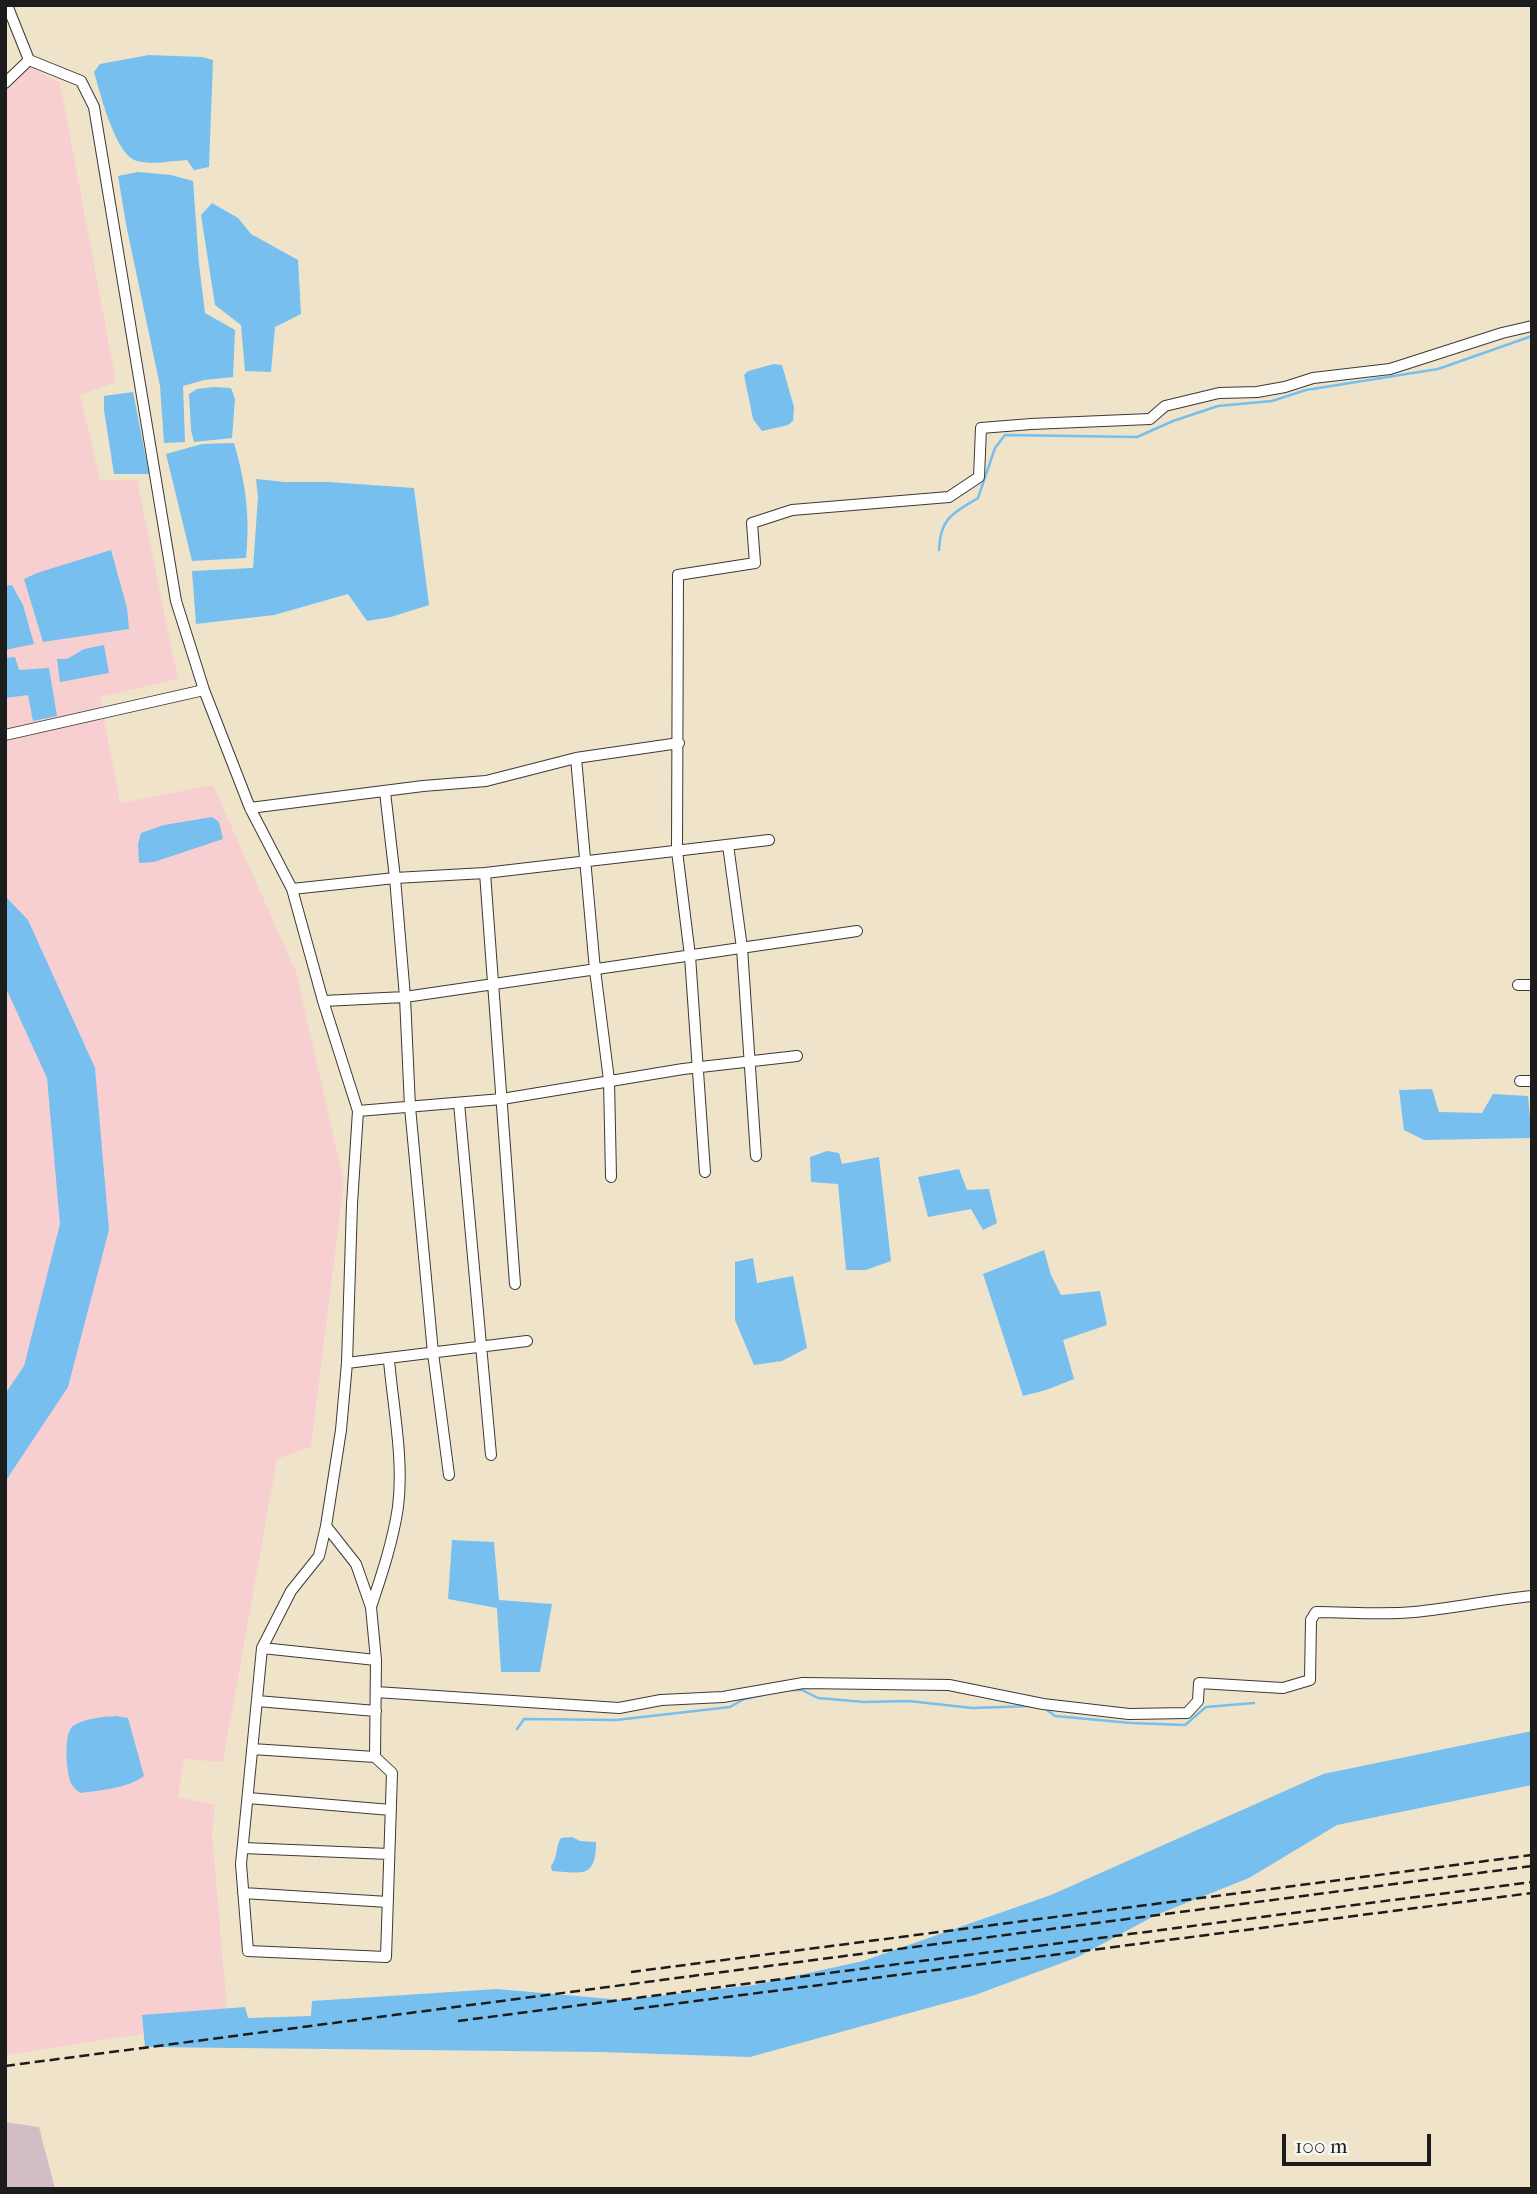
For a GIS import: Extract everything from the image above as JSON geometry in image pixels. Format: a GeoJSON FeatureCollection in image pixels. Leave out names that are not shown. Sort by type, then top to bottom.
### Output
{"type":"FeatureCollection","features":[{"type":"Feature","properties":{"kind":"street"},"geometry":{"type":"LineString","coordinates":[[7,5],[29,60],[81,81],[94,107],[176,601],[204,690],[250,808],[292,889],[323,1001],[358,1111],[341,1430],[326,1525],[319,1556],[291,1591],[262,1648],[241,1864],[248,1951],[386,1957],[392,1773],[375,1757],[253,1749]]}},
{"type":"Feature","properties":{"kind":"street"},"geometry":{"type":"LineString","coordinates":[[5,83],[29,60]]}},
{"type":"Feature","properties":{"kind":"street"},"geometry":{"type":"LineString","coordinates":[[705,1172],[690,956],[677,850],[678,575],[755,564],[751,523],[792,510],[949,497],[979,477],[981,428],[1150,419],[1165,406],[1219,393],[1266,390],[1313,378],[1390,369],[1532,326]]}},
{"type":"Feature","properties":{"kind":"street"},"geometry":{"type":"LineString","coordinates":[[5,735],[204,690]]}},
{"type":"Feature","properties":{"kind":"street"},"geometry":{"type":"LineString","coordinates":[[250,808],[486,781],[576,758],[679,743]]}},
{"type":"Feature","properties":{"kind":"street"},"geometry":{"type":"LineString","coordinates":[[576,758],[595,970],[609,1080],[611,1177]]}},
{"type":"Feature","properties":{"kind":"street"},"geometry":{"type":"LineString","coordinates":[[384,792],[395,878],[405,997],[410,1107],[433,1353],[449,1475]]}},
{"type":"Feature","properties":{"kind":"street"},"geometry":{"type":"LineString","coordinates":[[292,889],[395,878],[485,873],[769,840]]}},
{"type":"Feature","properties":{"kind":"street"},"geometry":{"type":"LineString","coordinates":[[728,845],[742,948],[756,1156]]}},
{"type":"Feature","properties":{"kind":"street"},"geometry":{"type":"LineString","coordinates":[[485,873],[515,1284]]}},
{"type":"Feature","properties":{"kind":"street"},"geometry":{"type":"LineString","coordinates":[[323,1001],[405,997],[857,931]]}},
{"type":"Feature","properties":{"kind":"street"},"geometry":{"type":"LineString","coordinates":[[1518,985],[1532,985]]}},
{"type":"Feature","properties":{"kind":"street"},"geometry":{"type":"LineString","coordinates":[[358,1111],[502,1099],[697,1067],[797,1056]]}},
{"type":"Feature","properties":{"kind":"street"},"geometry":{"type":"LineString","coordinates":[[1520,1081],[1532,1081]]}},
{"type":"Feature","properties":{"kind":"street"},"geometry":{"type":"LineString","coordinates":[[459,1103],[491,1455]]}},
{"type":"Feature","properties":{"kind":"street"},"geometry":{"type":"LineString","coordinates":[[346,1363],[389,1360],[527,1341]]}},
{"type":"Feature","properties":{"kind":"street"},"geometry":{"type":"LineString","coordinates":[[371,1607],[386,1562],[398,1507],[400,1474],[389,1360]]}},
{"type":"Feature","properties":{"kind":"street"},"geometry":{"type":"LineString","coordinates":[[326,1525],[356,1564],[371,1607],[376,1660],[375,1757]]}},
{"type":"Feature","properties":{"kind":"street"},"geometry":{"type":"LineString","coordinates":[[376,1692],[619,1708],[662,1700],[723,1697],[803,1683],[949,1685],[1044,1704],[1129,1714],[1187,1713],[1198,1700],[1199,1683],[1283,1688],[1310,1681],[1311,1620],[1317,1612],[1410,1612],[1532,1596]]}},
{"type":"Feature","properties":{"kind":"street"},"geometry":{"type":"LineString","coordinates":[[262,1648],[376,1660]]}},
{"type":"Feature","properties":{"kind":"street"},"geometry":{"type":"LineString","coordinates":[[257,1701],[376,1711]]}},
{"type":"Feature","properties":{"kind":"street"},"geometry":{"type":"LineString","coordinates":[[248,1798],[391,1810]]}},
{"type":"Feature","properties":{"kind":"street"},"geometry":{"type":"LineString","coordinates":[[243,1848],[389,1854]]}},
{"type":"Feature","properties":{"kind":"street"},"geometry":{"type":"LineString","coordinates":[[243,1893],[388,1902]]}},
{"type":"Feature","properties":{"kind":"shaded area"},"geometry":{"type":"Polygon","coordinates":[[[31,67],[60,83],[116,382],[80,395],[100,480],[137,480],[178,679],[100,697],[120,803],[213,785],[296,972],[344,1182],[311,1447],[277,1459],[223,1762],[184,1759],[178,1797],[215,1805],[212,1833],[228,2021],[5,2055],[5,80],[31,67]]]}},
{"type":"Feature","properties":{"kind":"shaded area"},"geometry":{"type":"Polygon","coordinates":[[[5,2122],[39,2127],[55,2189],[5,2189],[5,2122]]]}},
{"type":"Feature","properties":{"kind":"water"},"geometry":{"type":"Polygon","coordinates":[[[149,55],[202,57],[213,60],[209,167],[194,170],[187,160],[156,163],[137,161],[129,156],[115,135],[94,72],[100,64],[149,55]]]}},
{"type":"Feature","properties":{"kind":"water"},"geometry":{"type":"Polygon","coordinates":[[[138,172],[171,175],[193,181],[205,313],[235,330],[233,377],[204,380],[183,386],[185,442],[164,443],[160,386],[118,176],[138,172]]]}},
{"type":"Feature","properties":{"kind":"water"},"geometry":{"type":"Polygon","coordinates":[[[212,203],[238,218],[251,234],[298,260],[301,314],[275,327],[271,372],[245,371],[241,325],[215,305],[201,215],[212,203]]]}},
{"type":"Feature","properties":{"kind":"water"},"geometry":{"type":"Polygon","coordinates":[[[774,364],[782,365],[794,407],[793,421],[788,425],[762,431],[753,419],[744,375],[748,371],[774,364]]]}},
{"type":"Feature","properties":{"kind":"water"},"geometry":{"type":"Polygon","coordinates":[[[231,388],[235,399],[232,438],[194,442],[189,394],[197,389],[231,388]]]}},
{"type":"Feature","properties":{"kind":"water"},"geometry":{"type":"Polygon","coordinates":[[[133,392],[149,474],[114,474],[104,396],[133,392]]]}},
{"type":"Feature","properties":{"kind":"water"},"geometry":{"type":"Polygon","coordinates":[[[234,443],[246,500],[246,558],[192,561],[166,454],[202,444],[234,443]]]}},
{"type":"Feature","properties":{"kind":"water"},"geometry":{"type":"Polygon","coordinates":[[[256,479],[414,488],[429,605],[391,617],[367,621],[348,594],[274,615],[196,624],[192,571],[253,568],[258,497],[256,479]]]}},
{"type":"Feature","properties":{"kind":"water"},"geometry":{"type":"Polygon","coordinates":[[[111,550],[127,608],[129,629],[43,642],[24,579],[111,550]]]}},
{"type":"Feature","properties":{"kind":"water"},"geometry":{"type":"Polygon","coordinates":[[[12,585],[23,605],[34,644],[5,650],[5,586],[12,585]]]}},
{"type":"Feature","properties":{"kind":"water"},"geometry":{"type":"Polygon","coordinates":[[[104,645],[109,673],[60,682],[57,659],[67,659],[84,649],[104,645]]]}},
{"type":"Feature","properties":{"kind":"water"},"geometry":{"type":"Polygon","coordinates":[[[15,657],[19,670],[49,668],[57,716],[33,721],[28,695],[5,698],[5,658],[15,657]]]}},
{"type":"Feature","properties":{"kind":"water"},"geometry":{"type":"Polygon","coordinates":[[[212,817],[219,822],[223,839],[154,862],[139,863],[138,844],[141,833],[164,825],[212,817]]]}},
{"type":"Feature","properties":{"kind":"water"},"geometry":{"type":"Polygon","coordinates":[[[5,896],[28,920],[95,1068],[109,1230],[68,1387],[5,1482],[5,1394],[24,1366],[60,1224],[47,1078],[5,986],[5,896]]]}},
{"type":"Feature","properties":{"kind":"water"},"geometry":{"type":"Polygon","coordinates":[[[1432,1089],[1439,1112],[1482,1113],[1493,1094],[1528,1096],[1532,1138],[1424,1140],[1404,1130],[1399,1090],[1432,1089]]]}},
{"type":"Feature","properties":{"kind":"water"},"geometry":{"type":"Polygon","coordinates":[[[827,1151],[839,1153],[842,1164],[879,1157],[891,1261],[866,1270],[846,1270],[838,1184],[811,1182],[810,1157],[827,1151]]]}},
{"type":"Feature","properties":{"kind":"water"},"geometry":{"type":"Polygon","coordinates":[[[959,1169],[967,1190],[989,1189],[997,1223],[983,1230],[971,1209],[928,1217],[918,1177],[959,1169]]]}},
{"type":"Feature","properties":{"kind":"water"},"geometry":{"type":"Polygon","coordinates":[[[1044,1250],[1051,1275],[1061,1295],[1100,1291],[1107,1325],[1063,1340],[1074,1379],[1023,1396],[983,1274],[1044,1250]]]}},
{"type":"Feature","properties":{"kind":"water"},"geometry":{"type":"Polygon","coordinates":[[[753,1258],[757,1283],[793,1276],[807,1348],[782,1361],[754,1365],[735,1320],[735,1262],[753,1258]]]}},
{"type":"Feature","properties":{"kind":"water"},"geometry":{"type":"Polygon","coordinates":[[[452,1540],[494,1542],[499,1600],[552,1604],[540,1672],[501,1672],[497,1608],[448,1599],[452,1540]]]}},
{"type":"Feature","properties":{"kind":"water"},"geometry":{"type":"Polygon","coordinates":[[[116,1716],[128,1718],[144,1776],[121,1786],[80,1793],[72,1785],[68,1773],[66,1754],[70,1730],[83,1721],[116,1716]]]}},
{"type":"Feature","properties":{"kind":"water"},"geometry":{"type":"Polygon","coordinates":[[[1532,1731],[1532,1785],[1337,1825],[1249,1878],[1156,1915],[1078,1957],[975,1995],[750,2057],[601,2052],[145,2047],[142,2015],[245,2007],[248,2018],[311,2016],[312,2001],[497,1989],[622,2000],[754,1985],[863,1961],[1051,1895],[1323,1774],[1532,1731]]]}},
{"type":"Feature","properties":{"kind":"water"},"geometry":{"type":"Polygon","coordinates":[[[572,1837],[580,1841],[596,1842],[590,1868],[579,1872],[552,1871],[551,1866],[561,1838],[572,1837]]]}},
{"type":"Feature","properties":{"kind":"waterway"},"geometry":{"type":"LineString","coordinates":[[939,550],[945,523],[978,498],[995,448],[1005,435],[1137,437],[1218,406],[1272,401],[1306,390],[1438,369],[1532,336]]}},
{"type":"Feature","properties":{"kind":"waterway"},"geometry":{"type":"LineString","coordinates":[[790,1690],[802,1690],[818,1698],[864,1702],[909,1701],[972,1708],[1033,1706]]}},
{"type":"Feature","properties":{"kind":"waterway"},"geometry":{"type":"LineString","coordinates":[[517,1729],[524,1719],[616,1720],[730,1707],[744,1699],[763,1695]]}},
{"type":"Feature","properties":{"kind":"waterway"},"geometry":{"type":"LineString","coordinates":[[1043,1707],[1055,1716],[1185,1725],[1206,1707],[1254,1703]]}},
{"type":"Feature","properties":{"kind":"railway"},"geometry":{"type":"LineString","coordinates":[[631,1972],[1532,1855]]}},
{"type":"Feature","properties":{"kind":"railway"},"geometry":{"type":"LineString","coordinates":[[5,2066],[1532,1866]]}},
{"type":"Feature","properties":{"kind":"railway"},"geometry":{"type":"LineString","coordinates":[[458,2021],[1532,1882]]}},
{"type":"Feature","properties":{"kind":"railway"},"geometry":{"type":"LineString","coordinates":[[634,2009],[1532,1893]]}}]}
